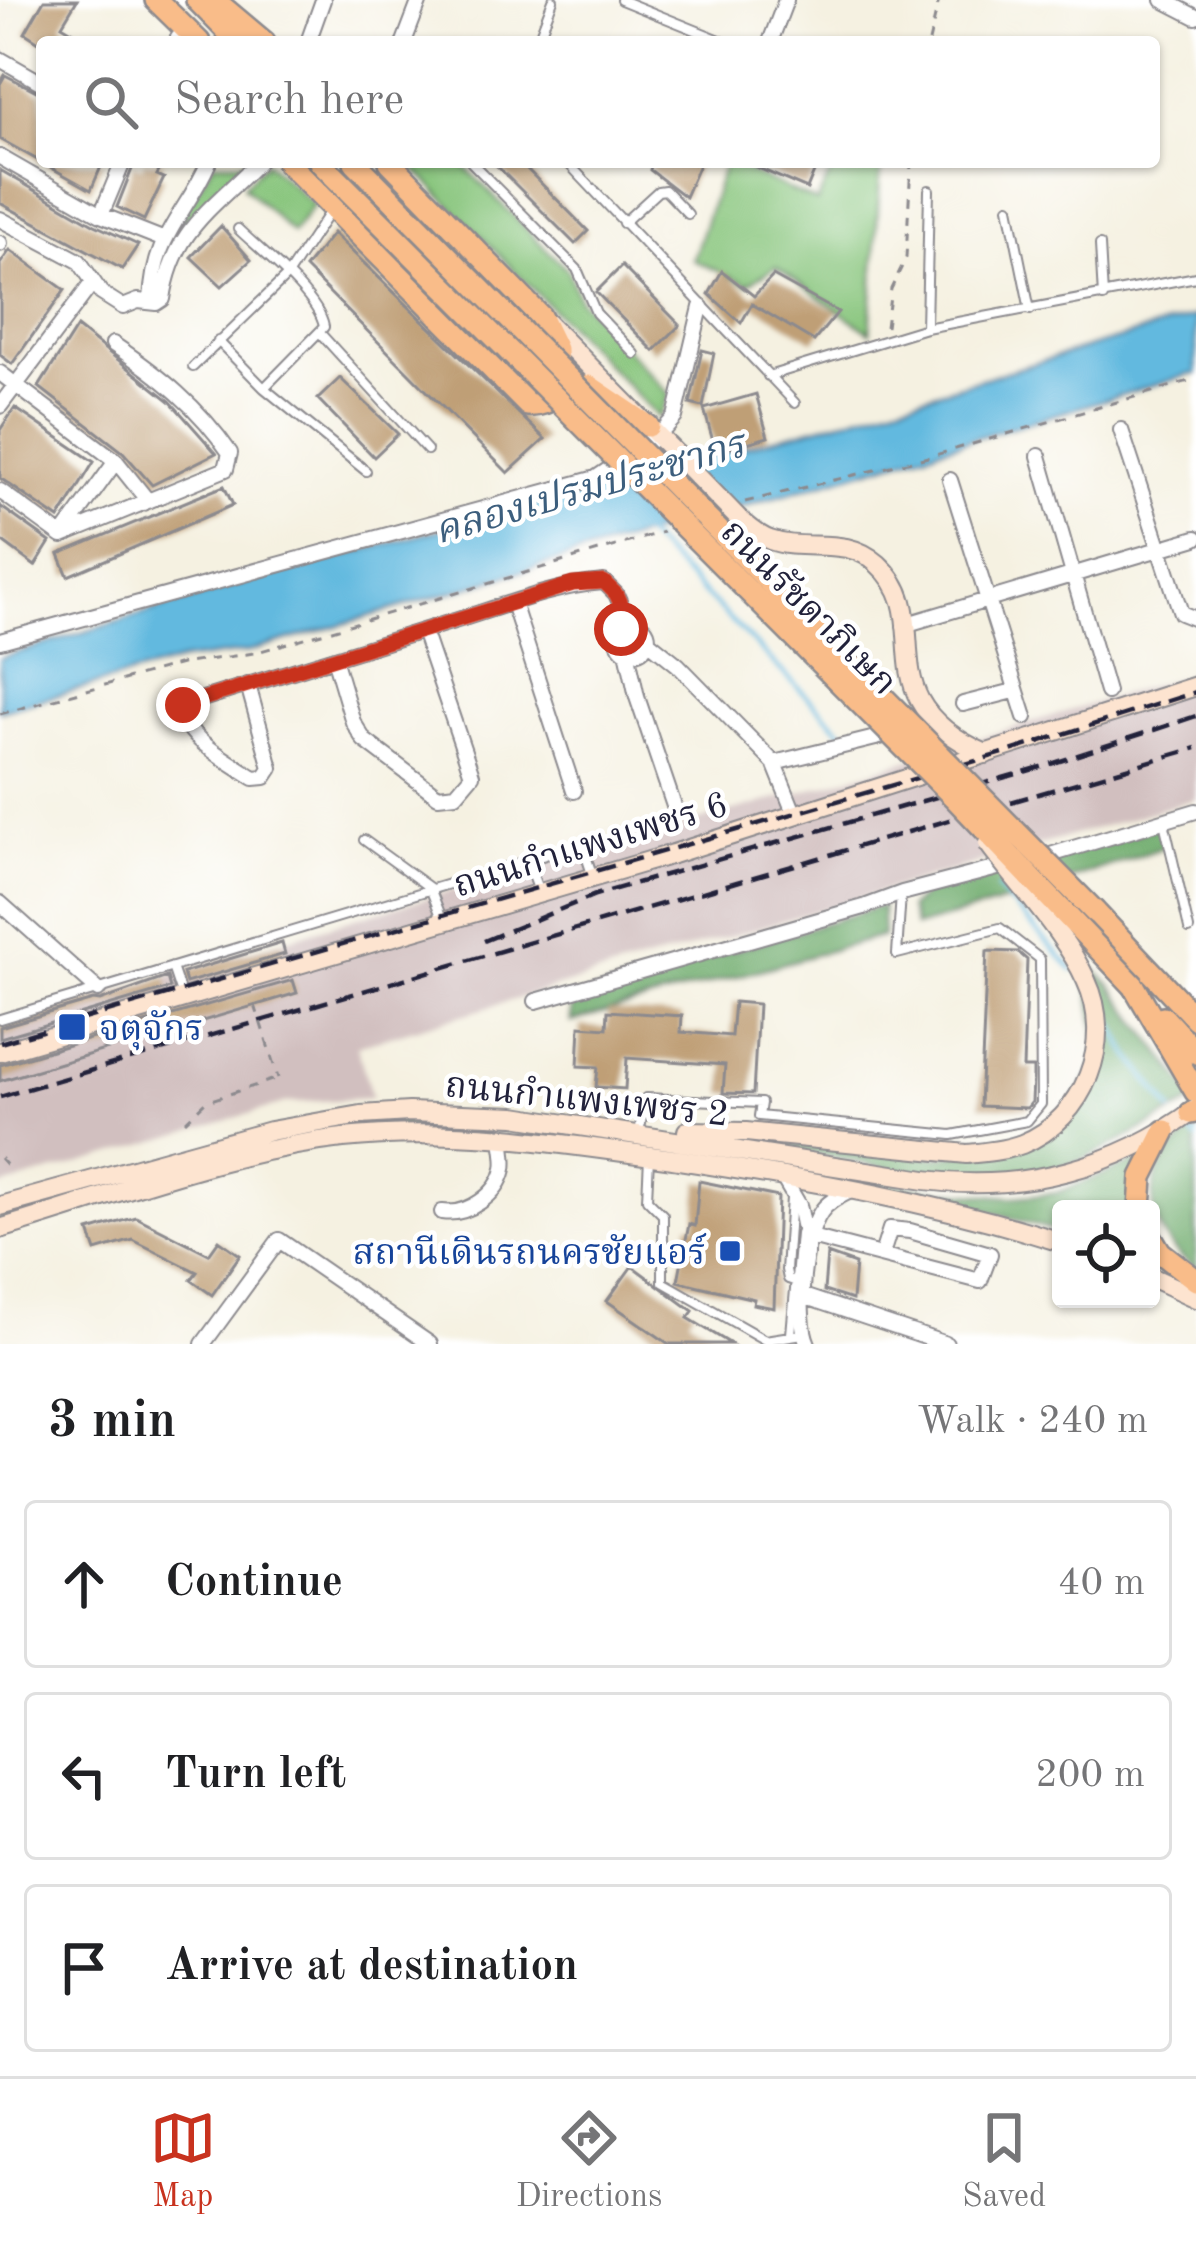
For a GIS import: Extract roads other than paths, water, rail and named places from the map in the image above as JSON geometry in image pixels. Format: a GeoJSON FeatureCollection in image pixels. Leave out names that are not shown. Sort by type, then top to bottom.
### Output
{"type":"FeatureCollection","features":[{"type":"Feature","properties":{"kind":"main road"},"geometry":{"type":"LineString","coordinates":[[154,0],[179,36]]}},
{"type":"Feature","properties":{"kind":"main road"},"geometry":{"type":"LineString","coordinates":[[197,0],[232,36]]}},
{"type":"Feature","properties":{"kind":"main road"},"geometry":{"type":"LineString","coordinates":[[214,0],[257,36]]}},
{"type":"Feature","properties":{"kind":"main road"},"geometry":{"type":"LineString","coordinates":[[292,168],[528,405],[538,406],[567,390],[589,386],[653,431]]}},
{"type":"Feature","properties":{"kind":"main road","name":"ถนนรัชดาภิเษก"},"geometry":{"type":"LineString","coordinates":[[326,168],[954,797],[1196,1053]]}},
{"type":"Feature","properties":{"kind":"main road","name":"ถนนรัชดาภิเษก"},"geometry":{"type":"LineString","coordinates":[[361,168],[1196,1019]]}},
{"type":"Feature","properties":{"kind":"main road"},"geometry":{"type":"LineString","coordinates":[[396,168],[675,453],[773,542],[841,544],[872,559],[902,599],[914,693],[933,720],[959,742],[986,754]]}},
{"type":"Feature","properties":{"kind":"main road"},"geometry":{"type":"LineString","coordinates":[[498,375],[531,397],[552,387],[559,362],[540,316]]}},
{"type":"Feature","properties":{"kind":"main road","name":"ถนนกำแพงเพชร 6"},"geometry":{"type":"LineString","coordinates":[[0,1052],[593,877],[1196,686]]}},
{"type":"Feature","properties":{"kind":"main road"},"geometry":{"type":"LineString","coordinates":[[649,1134],[746,1132],[967,1154],[1023,1144],[1055,1124],[1087,1081],[1096,1052],[1092,994],[1079,967],[954,797]]}},
{"type":"Feature","properties":{"kind":"main road"},"geometry":{"type":"LineString","coordinates":[[1095,912],[1196,999]]}},
{"type":"Feature","properties":{"kind":"main road"},"geometry":{"type":"LineString","coordinates":[[1134,986],[1195,1106]]}},
{"type":"Feature","properties":{"kind":"main road","name":"ถนนกำแพงเพชร 2"},"geometry":{"type":"LineString","coordinates":[[0,1205],[233,1140],[362,1115],[409,1112],[515,1116],[925,1180],[987,1185],[1071,1171],[1165,1131],[1195,1106]]}},
{"type":"Feature","properties":{"kind":"main road"},"geometry":{"type":"LineString","coordinates":[[1141,1200],[1142,1177],[1165,1131]]}},
{"type":"Feature","properties":{"kind":"main road","name":"ถนนกำแพงเพชร 2"},"geometry":{"type":"LineString","coordinates":[[0,1229],[293,1146],[394,1135],[502,1139],[649,1156],[787,1183],[855,1188],[968,1213],[1052,1239]]}},
{"type":"Feature","properties":{"kind":"main road"},"geometry":{"type":"LineString","coordinates":[[1160,1248],[1177,1268],[1196,1280]]}},
{"type":"Feature","properties":{"kind":"main road"},"geometry":{"type":"LineString","coordinates":[[1160,1281],[1196,1298]]}},
{"type":"Feature","properties":{"kind":"street"},"geometry":{"type":"LineString","coordinates":[[310,36],[323,0]]}},
{"type":"Feature","properties":{"kind":"street"},"geometry":{"type":"LineString","coordinates":[[406,36],[420,0]]}},
{"type":"Feature","properties":{"kind":"street"},"geometry":{"type":"LineString","coordinates":[[772,36],[786,0]]}},
{"type":"Feature","properties":{"kind":"street"},"geometry":{"type":"LineString","coordinates":[[1163,0],[1196,17]]}},
{"type":"Feature","properties":{"kind":"street"},"geometry":{"type":"LineString","coordinates":[[0,59],[36,79]]}},
{"type":"Feature","properties":{"kind":"street"},"geometry":{"type":"LineString","coordinates":[[0,157],[101,215],[162,238]]}},
{"type":"Feature","properties":{"kind":"street"},"geometry":{"type":"LineString","coordinates":[[101,215],[121,168]]}},
{"type":"Feature","properties":{"kind":"street"},"geometry":{"type":"LineString","coordinates":[[151,302],[152,272],[162,238],[193,196],[206,168]]}},
{"type":"Feature","properties":{"kind":"street"},"geometry":{"type":"LineString","coordinates":[[0,219],[79,261],[100,292],[123,308],[163,299],[168,266],[184,236],[252,168]]}},
{"type":"Feature","properties":{"kind":"street"},"geometry":{"type":"LineString","coordinates":[[0,406],[93,282]]}},
{"type":"Feature","properties":{"kind":"street"},"geometry":{"type":"LineString","coordinates":[[0,641],[596,478],[678,410],[701,307]]}},
{"type":"Feature","properties":{"kind":"street"},"geometry":{"type":"LineString","coordinates":[[62,536],[226,469],[230,453],[204,416],[167,380],[113,344]]}},
{"type":"Feature","properties":{"kind":"street"},"geometry":{"type":"LineString","coordinates":[[0,374],[116,461],[148,500]]}},
{"type":"Feature","properties":{"kind":"street"},"geometry":{"type":"LineString","coordinates":[[1121,430],[1181,613],[1196,619]]}},
{"type":"Feature","properties":{"kind":"street"},"geometry":{"type":"LineString","coordinates":[[1039,456],[1107,692]]}},
{"type":"Feature","properties":{"kind":"street"},"geometry":{"type":"LineString","coordinates":[[62,536],[116,461]]}},
{"type":"Feature","properties":{"kind":"street"},"geometry":{"type":"LineString","coordinates":[[950,480],[1025,717]]}},
{"type":"Feature","properties":{"kind":"street"},"geometry":{"type":"LineString","coordinates":[[0,491],[62,536]]}},
{"type":"Feature","properties":{"kind":"street"},"geometry":{"type":"LineString","coordinates":[[904,625],[1196,538]]}},
{"type":"Feature","properties":{"kind":"street"},"geometry":{"type":"LineString","coordinates":[[248,685],[271,768],[265,777],[254,778],[190,731],[182,718],[183,705],[573,584],[604,582],[616,594],[629,623]]}},
{"type":"Feature","properties":{"kind":"street"},"geometry":{"type":"LineString","coordinates":[[513,603],[574,791]]}},
{"type":"Feature","properties":{"kind":"street"},"geometry":{"type":"LineString","coordinates":[[675,809],[637,697],[628,651],[618,639],[629,623],[644,626],[648,641],[678,665],[774,763],[795,815]]}},
{"type":"Feature","properties":{"kind":"street"},"geometry":{"type":"LineString","coordinates":[[334,658],[353,722],[364,740],[438,796],[455,794],[472,775],[423,631]]}},
{"type":"Feature","properties":{"kind":"street"},"geometry":{"type":"LineString","coordinates":[[628,651],[643,650],[648,641]]}},
{"type":"Feature","properties":{"kind":"street"},"geometry":{"type":"LineString","coordinates":[[963,704],[1014,691]]}},
{"type":"Feature","properties":{"kind":"street"},"geometry":{"type":"LineString","coordinates":[[774,763],[868,742],[933,720]]}},
{"type":"Feature","properties":{"kind":"street"},"geometry":{"type":"LineString","coordinates":[[536,1001],[1196,811]]}},
{"type":"Feature","properties":{"kind":"street"},"geometry":{"type":"LineString","coordinates":[[0,903],[98,990]]}},
{"type":"Feature","properties":{"kind":"street"},"geometry":{"type":"LineString","coordinates":[[442,1212],[472,1208],[489,1192],[505,1168],[502,1139]]}},
{"type":"Feature","properties":{"kind":"street"},"geometry":{"type":"LineString","coordinates":[[787,1183],[809,1243]]}},
{"type":"Feature","properties":{"kind":"street"},"geometry":{"type":"LineString","coordinates":[[801,1337],[799,1289],[809,1243],[821,1210],[855,1188]]}},
{"type":"Feature","properties":{"kind":"street"},"geometry":{"type":"LineString","coordinates":[[809,1243],[882,1254],[980,1281],[990,1254],[890,1229],[882,1254]]}},
{"type":"Feature","properties":{"kind":"street"},"geometry":{"type":"LineString","coordinates":[[203,1344],[279,1240],[430,1344]]}},
{"type":"Feature","properties":{"kind":"street"},"geometry":{"type":"LineString","coordinates":[[799,1289],[946,1344]]}},
{"type":"Feature","properties":{"kind":"lane"},"geometry":{"type":"LineString","coordinates":[[539,36],[553,0]]}},
{"type":"Feature","properties":{"kind":"lane"},"geometry":{"type":"LineString","coordinates":[[621,0],[710,36]]}},
{"type":"Feature","properties":{"kind":"lane"},"geometry":{"type":"LineString","coordinates":[[477,168],[578,268],[596,313],[635,354]]}},
{"type":"Feature","properties":{"kind":"lane"},"geometry":{"type":"LineString","coordinates":[[572,168],[795,403]]}},
{"type":"Feature","properties":{"kind":"lane"},"geometry":{"type":"LineString","coordinates":[[623,223],[665,190],[688,214]]}},
{"type":"Feature","properties":{"kind":"lane"},"geometry":{"type":"LineString","coordinates":[[926,328],[929,190]]}},
{"type":"Feature","properties":{"kind":"lane"},"geometry":{"type":"LineString","coordinates":[[1009,207],[1030,310]]}},
{"type":"Feature","properties":{"kind":"lane"},"geometry":{"type":"LineString","coordinates":[[193,367],[287,276],[332,210]]}},
{"type":"Feature","properties":{"kind":"lane"},"geometry":{"type":"LineString","coordinates":[[238,229],[287,276],[324,321],[320,333],[265,388]]}},
{"type":"Feature","properties":{"kind":"lane"},"geometry":{"type":"LineString","coordinates":[[1100,245],[1103,297]]}},
{"type":"Feature","properties":{"kind":"lane"},"geometry":{"type":"LineString","coordinates":[[768,376],[926,328],[1196,277]]}},
{"type":"Feature","properties":{"kind":"lane"},"geometry":{"type":"LineString","coordinates":[[320,333],[427,450]]}},
{"type":"Feature","properties":{"kind":"lane"},"geometry":{"type":"LineString","coordinates":[[218,340],[265,388],[367,471]]}},
{"type":"Feature","properties":{"kind":"lane"},"geometry":{"type":"LineString","coordinates":[[1163,820],[1189,929]]}},
{"type":"Feature","properties":{"kind":"lane"},"geometry":{"type":"LineString","coordinates":[[364,840],[430,888],[443,921]]}},
{"type":"Feature","properties":{"kind":"lane"},"geometry":{"type":"LineString","coordinates":[[0,1019],[582,844],[593,877]]}},
{"type":"Feature","properties":{"kind":"lane"},"geometry":{"type":"LineString","coordinates":[[527,860],[539,893]]}},
{"type":"Feature","properties":{"kind":"lane"},"geometry":{"type":"LineString","coordinates":[[649,1134],[646,1098],[760,1103],[759,1116],[952,1135],[1027,1121],[1041,1104],[1040,959],[1000,928],[897,954],[902,892]]}},
{"type":"Feature","properties":{"kind":"lane"},"geometry":{"type":"LineString","coordinates":[[172,967],[183,998]]}},
{"type":"Feature","properties":{"kind":"lane"},"geometry":{"type":"LineString","coordinates":[[649,1156],[646,1199],[663,1215],[663,1282],[765,1340],[801,1337]]}},
{"type":"Feature","properties":{"kind":"lane"},"geometry":{"type":"LineString","coordinates":[[787,1183],[786,1270],[799,1289]]}},
{"type":"Feature","properties":{"kind":"lane"},"geometry":{"type":"LineString","coordinates":[[799,1289],[802,1215]]}},
{"type":"Feature","properties":{"kind":"water"},"geometry":{"type":"Polygon","coordinates":[[[1196,316],[1196,373],[248,652],[181,661],[0,711],[0,658],[240,584],[849,418],[1196,316]]]}},
{"type":"Feature","properties":{"kind":"waterway"},"geometry":{"type":"LineString","coordinates":[[643,533],[847,736]]}},
{"type":"Feature","properties":{"kind":"waterway"},"geometry":{"type":"LineString","coordinates":[[998,889],[1073,970]]}},
{"type":"Feature","properties":{"kind":"waterway"},"geometry":{"type":"LineString","coordinates":[[1101,1001],[1127,1052],[1172,1111]]}},
{"type":"Feature","properties":{"kind":"waterway"},"geometry":{"type":"LineString","coordinates":[[1184,1125],[1196,1138]]}},
{"type":"Feature","properties":{"kind":"railway"},"geometry":{"type":"LineString","coordinates":[[0,1043],[1007,752],[1196,692]]}},
{"type":"Feature","properties":{"kind":"railway"},"geometry":{"type":"LineString","coordinates":[[484,941],[595,895],[1048,765],[1196,716]]}},
{"type":"Feature","properties":{"kind":"railway"},"geometry":{"type":"LineString","coordinates":[[0,1097],[1196,748]]}},
{"type":"Feature","properties":{"kind":"place","name":"จตุจักร"},"geometry":{"type":"Point","coordinates":[72,1027]}},
{"type":"Feature","properties":{"kind":"place","name":"สถานีเดินรถนครชัยแอร์"},"geometry":{"type":"Point","coordinates":[730,1251]}},
{"type":"Feature","properties":{"kind":"water label","name":"คลองเปรมประชากร"},"geometry":{"type":"Point","coordinates":[589,486]}}]}
